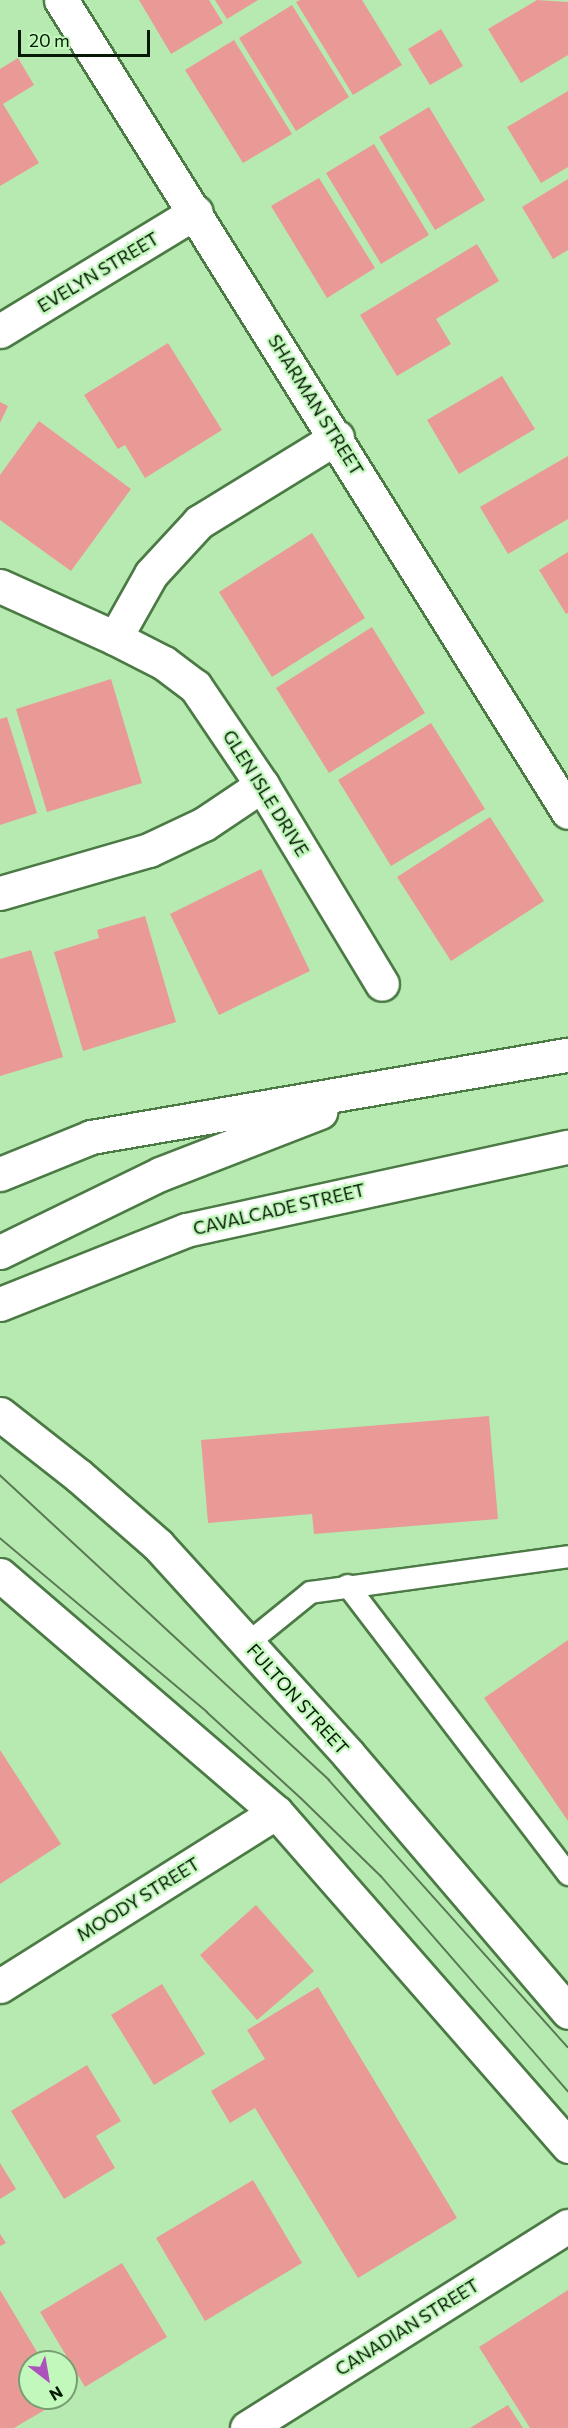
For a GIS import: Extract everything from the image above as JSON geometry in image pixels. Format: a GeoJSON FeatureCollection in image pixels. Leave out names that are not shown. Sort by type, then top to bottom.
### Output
{"type":"FeatureCollection","features":[{"type":"Feature","properties":{"kind":"main road","name":"SHARMAN STREET"},"geometry":{"type":"LineString","coordinates":[[61,0],[337,437],[568,812]]}},
{"type":"Feature","properties":{"kind":"main road","name":"EVELYN STREET"},"geometry":{"type":"LineString","coordinates":[[0,331],[196,212]]}},
{"type":"Feature","properties":{"kind":"main road"},"geometry":{"type":"LineString","coordinates":[[115,638],[151,574],[200,522],[337,437]]}},
{"type":"Feature","properties":{"kind":"main road","name":"GLEN ISLE DRIVE"},"geometry":{"type":"LineString","coordinates":[[0,586],[115,638],[164,663],[195,686],[262,785],[382,984]]}},
{"type":"Feature","properties":{"kind":"main road"},"geometry":{"type":"LineString","coordinates":[[0,893],[149,850],[204,824],[262,785]]}},
{"type":"Feature","properties":{"kind":"main road"},"geometry":{"type":"LineString","coordinates":[[0,1174],[91,1137],[568,1055]]}},
{"type":"Feature","properties":{"kind":"main road"},"geometry":{"type":"LineString","coordinates":[[0,1252],[160,1174],[389,1086]]}},
{"type":"Feature","properties":{"kind":"main road","name":"CAVALCADE STREET"},"geometry":{"type":"LineString","coordinates":[[0,1304],[186,1230],[568,1147]]}},
{"type":"Feature","properties":{"kind":"main road","name":"FULTON STREET"},"geometry":{"type":"LineString","coordinates":[[0,1414],[80,1476],[158,1545],[348,1754],[568,2012]]}},
{"type":"Feature","properties":{"kind":"main road"},"geometry":{"type":"LineString","coordinates":[[0,1575],[276,1812],[568,2146]]}},
{"type":"Feature","properties":{"kind":"main road","name":"MOODY STREET"},"geometry":{"type":"LineString","coordinates":[[0,1986],[276,1812]]}},
{"type":"Feature","properties":{"kind":"main road","name":"CANADIAN STREET"},"geometry":{"type":"LineString","coordinates":[[247,2428],[568,2226]]}},
{"type":"Feature","properties":{"kind":"lane"},"geometry":{"type":"LineString","coordinates":[[247,1643],[310,1592],[347,1585],[568,1556]]}},
{"type":"Feature","properties":{"kind":"lane"},"geometry":{"type":"LineString","coordinates":[[347,1585],[568,1874]]}},
{"type":"Feature","properties":{"kind":"building"},"geometry":{"type":"Polygon","coordinates":[[[139,0],[209,0],[223,23],[171,54],[139,0]]]}},
{"type":"Feature","properties":{"kind":"building"},"geometry":{"type":"Polygon","coordinates":[[[215,0],[258,0],[227,19],[215,0]]]}},
{"type":"Feature","properties":{"kind":"building"},"geometry":{"type":"Polygon","coordinates":[[[300,0],[362,0],[402,65],[353,95],[296,2],[300,0]]]}},
{"type":"Feature","properties":{"kind":"building"},"geometry":{"type":"Polygon","coordinates":[[[537,0],[568,2],[568,55],[521,83],[488,29],[537,0]]]}},
{"type":"Feature","properties":{"kind":"building"},"geometry":{"type":"Polygon","coordinates":[[[292,5],[349,97],[296,131],[239,38],[292,5]]]}},
{"type":"Feature","properties":{"kind":"building"},"geometry":{"type":"Polygon","coordinates":[[[441,29],[463,66],[430,85],[408,49],[441,29]]]}},
{"type":"Feature","properties":{"kind":"building"},"geometry":{"type":"Polygon","coordinates":[[[234,40],[292,134],[243,163],[185,70],[234,40]]]}},
{"type":"Feature","properties":{"kind":"building"},"geometry":{"type":"Polygon","coordinates":[[[18,58],[34,85],[3,104],[39,163],[0,186],[0,69],[18,58]]]}},
{"type":"Feature","properties":{"kind":"building"},"geometry":{"type":"Polygon","coordinates":[[[568,91],[568,167],[541,183],[507,127],[568,91]]]}},
{"type":"Feature","properties":{"kind":"building"},"geometry":{"type":"Polygon","coordinates":[[[429,107],[485,200],[435,230],[379,137],[429,107]]]}},
{"type":"Feature","properties":{"kind":"building"},"geometry":{"type":"Polygon","coordinates":[[[374,144],[429,235],[381,264],[326,173],[374,144]]]}},
{"type":"Feature","properties":{"kind":"building"},"geometry":{"type":"Polygon","coordinates":[[[319,178],[375,268],[327,298],[271,206],[319,178]]]}},
{"type":"Feature","properties":{"kind":"building"},"geometry":{"type":"Polygon","coordinates":[[[568,179],[568,250],[553,259],[522,207],[568,179]]]}},
{"type":"Feature","properties":{"kind":"building"},"geometry":{"type":"Polygon","coordinates":[[[477,244],[499,281],[436,319],[451,344],[397,376],[360,315],[477,244]]]}},
{"type":"Feature","properties":{"kind":"building"},"geometry":{"type":"Polygon","coordinates":[[[168,343],[222,430],[145,478],[125,445],[118,449],[84,395],[168,343]]]}},
{"type":"Feature","properties":{"kind":"building"},"geometry":{"type":"Polygon","coordinates":[[[502,376],[535,429],[459,474],[427,420],[502,376]]]}},
{"type":"Feature","properties":{"kind":"building"},"geometry":{"type":"Polygon","coordinates":[[[0,402],[8,406],[0,423],[0,402]]]}},
{"type":"Feature","properties":{"kind":"building"},"geometry":{"type":"Polygon","coordinates":[[[39,421],[131,489],[71,571],[0,520],[0,475],[39,421]]]}},
{"type":"Feature","properties":{"kind":"building"},"geometry":{"type":"Polygon","coordinates":[[[568,456],[568,519],[508,554],[480,507],[568,456]]]}},
{"type":"Feature","properties":{"kind":"building"},"geometry":{"type":"Polygon","coordinates":[[[312,533],[365,618],[272,677],[219,592],[312,533]]]}},
{"type":"Feature","properties":{"kind":"building"},"geometry":{"type":"Polygon","coordinates":[[[568,552],[568,613],[566,614],[539,570],[568,552]]]}},
{"type":"Feature","properties":{"kind":"building"},"geometry":{"type":"Polygon","coordinates":[[[372,627],[425,713],[329,773],[276,688],[372,627]]]}},
{"type":"Feature","properties":{"kind":"building"},"geometry":{"type":"Polygon","coordinates":[[[111,679],[142,783],[47,812],[16,709],[111,679]]]}},
{"type":"Feature","properties":{"kind":"building"},"geometry":{"type":"Polygon","coordinates":[[[7,717],[37,813],[0,825],[0,719],[7,717]]]}},
{"type":"Feature","properties":{"kind":"building"},"geometry":{"type":"Polygon","coordinates":[[[431,723],[485,809],[391,866],[338,780],[431,723]]]}},
{"type":"Feature","properties":{"kind":"building"},"geometry":{"type":"Polygon","coordinates":[[[490,817],[544,901],[451,961],[397,877],[490,817]]]}},
{"type":"Feature","properties":{"kind":"building"},"geometry":{"type":"Polygon","coordinates":[[[261,869],[310,971],[219,1015],[170,914],[261,869]]]}},
{"type":"Feature","properties":{"kind":"building"},"geometry":{"type":"Polygon","coordinates":[[[145,916],[176,1022],[83,1051],[54,952],[99,938],[97,930],[145,916]]]}},
{"type":"Feature","properties":{"kind":"building"},"geometry":{"type":"Polygon","coordinates":[[[31,950],[63,1057],[0,1076],[0,959],[31,950]]]}},
{"type":"Feature","properties":{"kind":"building"},"geometry":{"type":"Polygon","coordinates":[[[489,1416],[498,1519],[314,1534],[312,1514],[208,1523],[201,1440],[489,1416]]]}},
{"type":"Feature","properties":{"kind":"building"},"geometry":{"type":"Polygon","coordinates":[[[568,1640],[568,1821],[484,1698],[568,1640]]]}},
{"type":"Feature","properties":{"kind":"building"},"geometry":{"type":"Polygon","coordinates":[[[0,1750],[61,1844],[0,1884],[0,1750]]]}},
{"type":"Feature","properties":{"kind":"building"},"geometry":{"type":"Polygon","coordinates":[[[256,1905],[314,1971],[257,2020],[200,1955],[256,1905]]]}},
{"type":"Feature","properties":{"kind":"building"},"geometry":{"type":"Polygon","coordinates":[[[162,1984],[205,2054],[154,2085],[111,2015],[162,1984]]]}},
{"type":"Feature","properties":{"kind":"building"},"geometry":{"type":"Polygon","coordinates":[[[318,1987],[457,2218],[358,2278],[255,2108],[230,2123],[211,2091],[265,2059],[247,2030],[318,1987]]]}},
{"type":"Feature","properties":{"kind":"building"},"geometry":{"type":"Polygon","coordinates":[[[87,2065],[121,2121],[96,2136],[115,2168],[64,2199],[11,2111],[87,2065]]]}},
{"type":"Feature","properties":{"kind":"building"},"geometry":{"type":"Polygon","coordinates":[[[0,2163],[16,2189],[0,2199],[0,2163]]]}},
{"type":"Feature","properties":{"kind":"building"},"geometry":{"type":"Polygon","coordinates":[[[253,2180],[302,2263],[205,2321],[156,2238],[253,2180]]]}},
{"type":"Feature","properties":{"kind":"building"},"geometry":{"type":"Polygon","coordinates":[[[0,2234],[6,2243],[0,2246],[0,2234]]]}},
{"type":"Feature","properties":{"kind":"building"},"geometry":{"type":"Polygon","coordinates":[[[122,2263],[167,2337],[85,2387],[78,2375],[78,2350],[63,2350],[40,2312],[122,2263]]]}},
{"type":"Feature","properties":{"kind":"building"},"geometry":{"type":"Polygon","coordinates":[[[0,2290],[36,2350],[18,2350],[18,2410],[45,2410],[14,2428],[0,2428],[0,2290]]]}},
{"type":"Feature","properties":{"kind":"building"},"geometry":{"type":"Polygon","coordinates":[[[568,2290],[568,2428],[530,2428],[479,2347],[568,2290]]]}},
{"type":"Feature","properties":{"kind":"building"},"geometry":{"type":"Polygon","coordinates":[[[508,2405],[523,2428],[470,2428],[508,2405]]]}},
{"type":"Feature","properties":{"kind":"tram line"},"geometry":{"type":"LineString","coordinates":[[0,1475],[329,1780],[568,2047]]}},
{"type":"Feature","properties":{"kind":"tram line"},"geometry":{"type":"LineString","coordinates":[[0,1538],[207,1712],[301,1798],[381,1876],[568,2091]]}}]}
